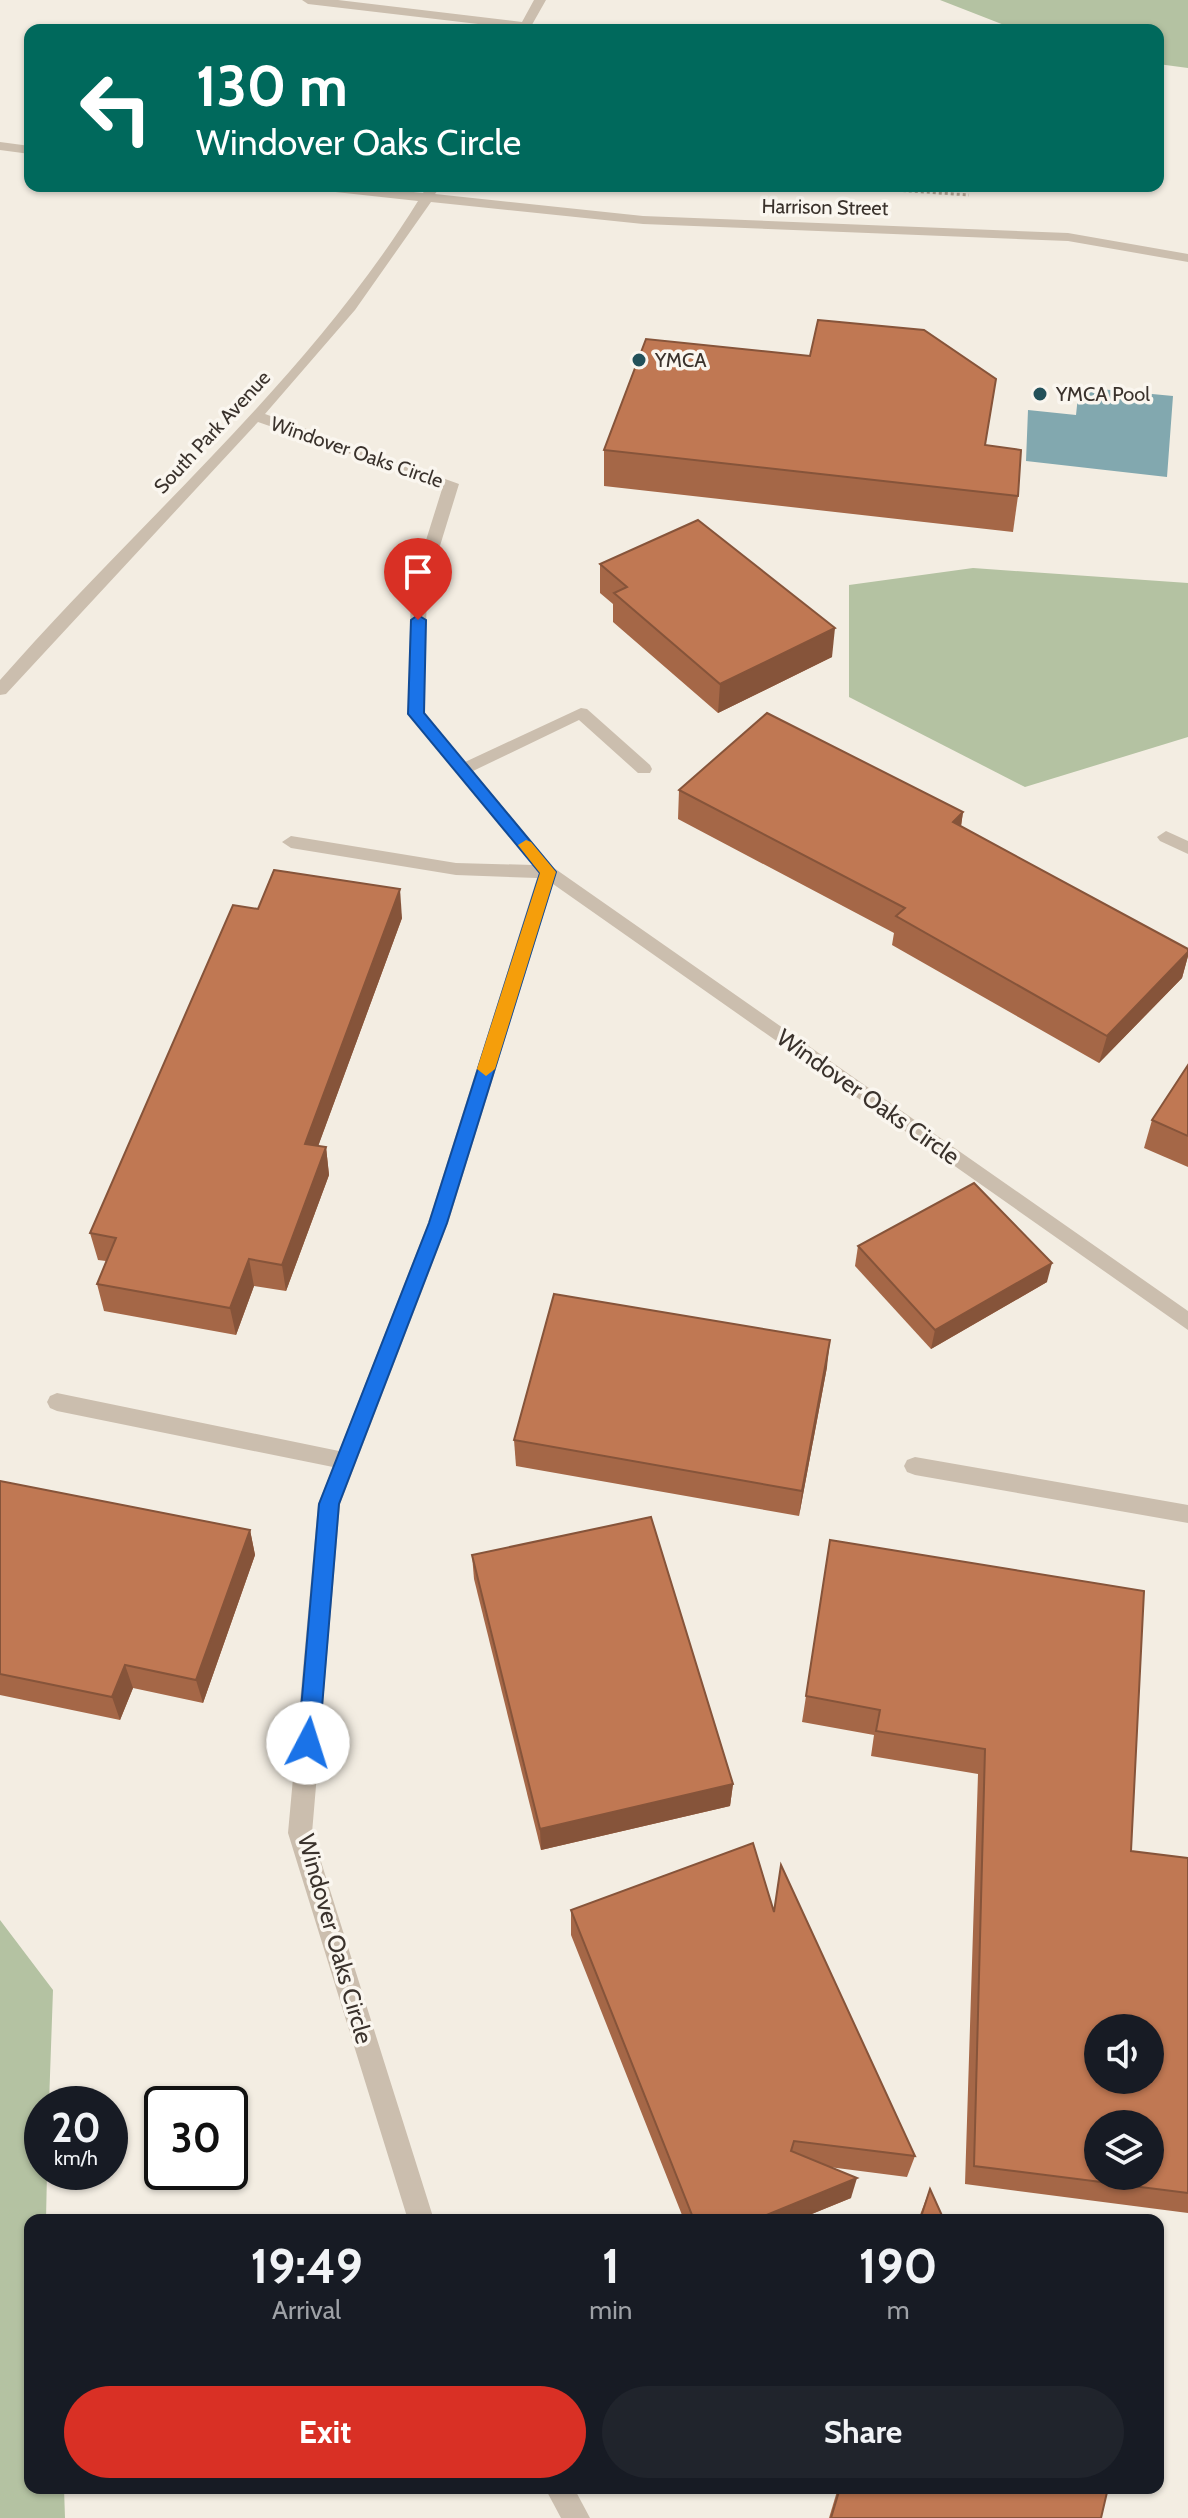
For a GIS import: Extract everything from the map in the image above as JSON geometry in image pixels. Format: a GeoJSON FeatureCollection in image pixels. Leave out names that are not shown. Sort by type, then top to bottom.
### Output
{"type":"FeatureCollection","features":[{"type":"Feature","properties":{"kind":"street"},"geometry":{"type":"LineString","coordinates":[[308,0],[493,24]]}},
{"type":"Feature","properties":{"kind":"street"},"geometry":{"type":"LineString","coordinates":[[526,24],[540,0]]}},
{"type":"Feature","properties":{"kind":"street"},"geometry":{"type":"LineString","coordinates":[[0,146],[24,149]]}},
{"type":"Feature","properties":{"kind":"street","name":"Harrison Street"},"geometry":{"type":"LineString","coordinates":[[430,193],[643,220],[1068,237],[1188,258]]}},
{"type":"Feature","properties":{"kind":"street","name":"South Park Avenue"},"geometry":{"type":"LineString","coordinates":[[0,690],[80,599],[256,416],[347,314],[430,193]]}},
{"type":"Feature","properties":{"kind":"street","name":"Windover Oaks Circle"},"geometry":{"type":"LineString","coordinates":[[256,416],[451,484],[419,588],[416,714],[548,872],[1188,1322]]}},
{"type":"Feature","properties":{"kind":"street"},"geometry":{"type":"LineString","coordinates":[[462,770],[581,713],[644,769]]}},
{"type":"Feature","properties":{"kind":"street"},"geometry":{"type":"LineString","coordinates":[[1166,837],[1188,848]]}},
{"type":"Feature","properties":{"kind":"street"},"geometry":{"type":"LineString","coordinates":[[291,842],[456,869],[548,872]]}},
{"type":"Feature","properties":{"kind":"street","name":"Windover Oaks Circle"},"geometry":{"type":"LineString","coordinates":[[419,2214],[300,1833],[329,1504],[438,1223],[548,872]]}},
{"type":"Feature","properties":{"kind":"street"},"geometry":{"type":"LineString","coordinates":[[57,1402],[346,1461]]}},
{"type":"Feature","properties":{"kind":"street"},"geometry":{"type":"LineString","coordinates":[[915,1466],[1188,1514]]}},
{"type":"Feature","properties":{"kind":"street"},"geometry":{"type":"LineString","coordinates":[[562,2494],[576,2518]]}},
{"type":"Feature","properties":{"kind":"green space"},"geometry":{"type":"Polygon","coordinates":[[[940,0],[1188,0],[1188,68],[1164,65],[1164,24],[1002,24],[940,0]]]}},
{"type":"Feature","properties":{"kind":"green space"},"geometry":{"type":"Polygon","coordinates":[[[973,568],[1188,583],[1188,737],[1025,787],[849,697],[849,585],[973,568]]]}},
{"type":"Feature","properties":{"kind":"green space"},"geometry":{"type":"Polygon","coordinates":[[[0,1920],[53,1990],[50,2086],[24,2086],[24,2190],[47,2190],[46,2214],[24,2214],[24,2494],[64,2494],[65,2518],[0,2518],[0,1920]]]}},
{"type":"Feature","properties":{"kind":"water"},"geometry":{"type":"Polygon","coordinates":[[[1079,387],[1173,396],[1167,477],[1026,461],[1028,410],[1076,415],[1079,387]]]}},
{"type":"Feature","properties":{"kind":"building"},"geometry":{"type":"Polygon","coordinates":[[[818,320],[924,330],[996,379],[985,445],[1021,450],[1018,496],[604,450],[646,339],[810,356],[818,320]]]}},
{"type":"Feature","properties":{"kind":"building"},"geometry":{"type":"Polygon","coordinates":[[[698,520],[835,628],[720,684],[614,593],[627,587],[600,564],[698,520]]]}},
{"type":"Feature","properties":{"kind":"building"},"geometry":{"type":"Polygon","coordinates":[[[767,713],[963,812],[953,822],[1188,949],[1188,952],[1107,1036],[896,916],[905,908],[679,790],[767,713]]]}},
{"type":"Feature","properties":{"kind":"building"},"geometry":{"type":"Polygon","coordinates":[[[274,870],[400,889],[305,1144],[326,1147],[282,1265],[249,1259],[230,1308],[97,1284],[116,1238],[90,1233],[233,905],[258,909],[274,870]]]}},
{"type":"Feature","properties":{"kind":"building"},"geometry":{"type":"Polygon","coordinates":[[[1188,1065],[1188,1136],[1152,1120],[1188,1065]]]}},
{"type":"Feature","properties":{"kind":"building"},"geometry":{"type":"Polygon","coordinates":[[[974,1183],[1052,1263],[935,1330],[858,1246],[974,1183]]]}},
{"type":"Feature","properties":{"kind":"building"},"geometry":{"type":"Polygon","coordinates":[[[554,1294],[830,1340],[802,1491],[514,1440],[554,1294]]]}},
{"type":"Feature","properties":{"kind":"building"},"geometry":{"type":"Polygon","coordinates":[[[0,1481],[250,1530],[196,1680],[125,1665],[112,1697],[0,1674],[0,1481]]]}},
{"type":"Feature","properties":{"kind":"building"},"geometry":{"type":"Polygon","coordinates":[[[651,1517],[733,1784],[540,1829],[472,1555],[651,1517]]]}},
{"type":"Feature","properties":{"kind":"building"},"geometry":{"type":"Polygon","coordinates":[[[830,1540],[1144,1591],[1131,1851],[1188,1858],[1188,2193],[1164,2190],[1164,2110],[1084,2110],[1084,2180],[974,2166],[985,1749],[876,1731],[880,1710],[806,1696],[830,1540]]]}},
{"type":"Feature","properties":{"kind":"building"},"geometry":{"type":"Polygon","coordinates":[[[753,1843],[774,1912],[781,1865],[915,2156],[794,2141],[791,2151],[857,2178],[769,2214],[692,2214],[571,1910],[753,1843]]]}},
{"type":"Feature","properties":{"kind":"building"},"geometry":{"type":"Polygon","coordinates":[[[930,2189],[941,2214],[922,2214],[930,2189]]]}},
{"type":"Feature","properties":{"kind":"building"},"geometry":{"type":"Polygon","coordinates":[[[838,2494],[1107,2494],[1101,2518],[831,2518],[838,2494]]]}},
{"type":"Feature","properties":{"kind":"slow traffic"},"geometry":{"type":"LineString","coordinates":[[486,1069],[548,872],[526,845]]}},
{"type":"Feature","properties":{"kind":"place","name":"YMCA"},"geometry":{"type":"Point","coordinates":[639,360]}},
{"type":"Feature","properties":{"kind":"place","name":"YMCA Pool"},"geometry":{"type":"Point","coordinates":[1040,394]}},
{"type":"Feature","properties":{"kind":"route"},"geometry":{"type":"LineString","coordinates":[[308,1743],[329,1504],[438,1223],[548,872],[416,714],[418,620]]}}]}
